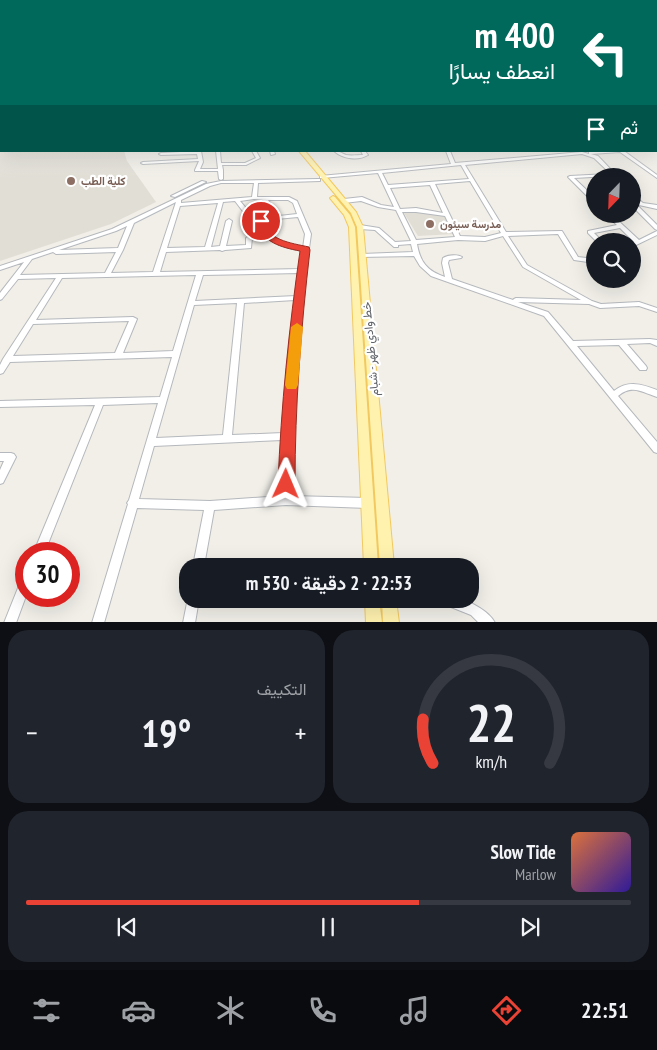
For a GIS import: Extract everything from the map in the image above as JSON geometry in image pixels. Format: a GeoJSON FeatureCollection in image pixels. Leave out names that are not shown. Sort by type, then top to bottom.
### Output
{"type":"FeatureCollection","features":[{"type":"Feature","properties":{"kind":"main road","name":"خط وادي ظهر - شبام"},"geometry":{"type":"LineString","coordinates":[[296,152],[344,201],[354,213],[360,227],[386,558]]}},
{"type":"Feature","properties":{"kind":"main road","name":"خط وادي ظهر - شبام"},"geometry":{"type":"LineString","coordinates":[[303,152],[347,215],[352,227],[371,558]]}},
{"type":"Feature","properties":{"kind":"main road"},"geometry":{"type":"LineString","coordinates":[[373,608],[374,622]]}},
{"type":"Feature","properties":{"kind":"main road"},"geometry":{"type":"LineString","coordinates":[[390,608],[391,622]]}},
{"type":"Feature","properties":{"kind":"street"},"geometry":{"type":"LineString","coordinates":[[161,154],[199,152],[200,160],[197,170],[249,163],[258,158],[255,152]]}},
{"type":"Feature","properties":{"kind":"street"},"geometry":{"type":"LineString","coordinates":[[218,152],[221,179]]}},
{"type":"Feature","properties":{"kind":"street"},"geometry":{"type":"LineString","coordinates":[[338,152],[345,157],[352,158],[366,155],[364,152]]}},
{"type":"Feature","properties":{"kind":"street"},"geometry":{"type":"LineString","coordinates":[[448,152],[453,164]]}},
{"type":"Feature","properties":{"kind":"street"},"geometry":{"type":"LineString","coordinates":[[0,264],[113,227],[194,185],[221,179],[320,178],[580,152],[597,162],[602,168]]}},
{"type":"Feature","properties":{"kind":"street"},"geometry":{"type":"LineString","coordinates":[[621,152],[657,178]]}},
{"type":"Feature","properties":{"kind":"street"},"geometry":{"type":"LineString","coordinates":[[0,268],[131,223],[215,183],[320,178],[587,156],[596,157],[607,168]]}},
{"type":"Feature","properties":{"kind":"street"},"geometry":{"type":"LineString","coordinates":[[346,174],[352,158]]}},
{"type":"Feature","properties":{"kind":"street"},"geometry":{"type":"LineString","coordinates":[[143,163],[200,160]]}},
{"type":"Feature","properties":{"kind":"street"},"geometry":{"type":"LineString","coordinates":[[463,166],[525,266],[600,306],[636,304],[657,310]]}},
{"type":"Feature","properties":{"kind":"street"},"geometry":{"type":"LineString","coordinates":[[380,173],[414,242],[415,254],[429,273],[544,312],[572,344],[591,372],[657,449]]}},
{"type":"Feature","properties":{"kind":"street"},"geometry":{"type":"LineString","coordinates":[[586,177],[570,177],[586,192]]}},
{"type":"Feature","properties":{"kind":"street"},"geometry":{"type":"LineString","coordinates":[[386,187],[472,180]]}},
{"type":"Feature","properties":{"kind":"street"},"geometry":{"type":"LineString","coordinates":[[254,198],[256,182]]}},
{"type":"Feature","properties":{"kind":"street"},"geometry":{"type":"LineString","coordinates":[[432,183],[458,238]]}},
{"type":"Feature","properties":{"kind":"street"},"geometry":{"type":"LineString","coordinates":[[178,202],[254,198],[289,199],[294,202],[308,234],[299,298],[287,436],[286,500]]}},
{"type":"Feature","properties":{"kind":"street"},"geometry":{"type":"LineString","coordinates":[[265,199],[278,218]]}},
{"type":"Feature","properties":{"kind":"street"},"geometry":{"type":"LineString","coordinates":[[344,201],[362,199],[398,210],[416,210],[448,215]]}},
{"type":"Feature","properties":{"kind":"street"},"geometry":{"type":"LineString","coordinates":[[237,200],[253,221],[301,215]]}},
{"type":"Feature","properties":{"kind":"street"},"geometry":{"type":"LineString","coordinates":[[207,249],[221,201]]}},
{"type":"Feature","properties":{"kind":"street"},"geometry":{"type":"LineString","coordinates":[[156,274],[165,250],[178,202]]}},
{"type":"Feature","properties":{"kind":"street"},"geometry":{"type":"LineString","coordinates":[[641,203],[647,208],[655,226]]}},
{"type":"Feature","properties":{"kind":"street"},"geometry":{"type":"LineString","coordinates":[[641,206],[657,211]]}},
{"type":"Feature","properties":{"kind":"street"},"geometry":{"type":"LineString","coordinates":[[647,208],[657,207]]}},
{"type":"Feature","properties":{"kind":"street"},"geometry":{"type":"LineString","coordinates":[[641,212],[655,226]]}},
{"type":"Feature","properties":{"kind":"street"},"geometry":{"type":"LineString","coordinates":[[222,249],[229,220]]}},
{"type":"Feature","properties":{"kind":"street"},"geometry":{"type":"LineString","coordinates":[[261,221],[259,223],[263,230],[271,238],[286,246],[305,250]]}},
{"type":"Feature","properties":{"kind":"street"},"geometry":{"type":"LineString","coordinates":[[107,275],[131,223]]}},
{"type":"Feature","properties":{"kind":"street"},"geometry":{"type":"LineString","coordinates":[[617,223],[626,233]]}},
{"type":"Feature","properties":{"kind":"street"},"geometry":{"type":"LineString","coordinates":[[591,233],[620,226]]}},
{"type":"Feature","properties":{"kind":"street"},"geometry":{"type":"LineString","coordinates":[[360,227],[377,229],[394,244],[401,254]]}},
{"type":"Feature","properties":{"kind":"street"},"geometry":{"type":"LineString","coordinates":[[394,244],[458,238],[485,239],[504,234],[560,232],[576,259],[586,260]]}},
{"type":"Feature","properties":{"kind":"street"},"geometry":{"type":"LineString","coordinates":[[641,240],[657,233]]}},
{"type":"Feature","properties":{"kind":"street"},"geometry":{"type":"LineString","coordinates":[[165,250],[249,247],[248,238]]}},
{"type":"Feature","properties":{"kind":"street"},"geometry":{"type":"LineString","coordinates":[[48,252],[120,250]]}},
{"type":"Feature","properties":{"kind":"street"},"geometry":{"type":"LineString","coordinates":[[362,256],[415,254]]}},
{"type":"Feature","properties":{"kind":"street"},"geometry":{"type":"LineString","coordinates":[[449,280],[444,263],[446,258],[459,257]]}},
{"type":"Feature","properties":{"kind":"street"},"geometry":{"type":"LineString","coordinates":[[0,298],[30,258]]}},
{"type":"Feature","properties":{"kind":"street"},"geometry":{"type":"LineString","coordinates":[[16,277],[302,271]]}},
{"type":"Feature","properties":{"kind":"street"},"geometry":{"type":"LineString","coordinates":[[98,622],[200,273]]}},
{"type":"Feature","properties":{"kind":"street"},"geometry":{"type":"LineString","coordinates":[[0,371],[60,276]]}},
{"type":"Feature","properties":{"kind":"street"},"geometry":{"type":"LineString","coordinates":[[191,303],[299,298]]}},
{"type":"Feature","properties":{"kind":"street"},"geometry":{"type":"LineString","coordinates":[[504,299],[590,302]]}},
{"type":"Feature","properties":{"kind":"street"},"geometry":{"type":"LineString","coordinates":[[226,439],[241,300]]}},
{"type":"Feature","properties":{"kind":"street"},"geometry":{"type":"LineString","coordinates":[[31,322],[133,319],[118,356]]}},
{"type":"Feature","properties":{"kind":"street"},"geometry":{"type":"LineString","coordinates":[[621,342],[643,368]]}},
{"type":"Feature","properties":{"kind":"street"},"geometry":{"type":"LineString","coordinates":[[572,344],[657,343]]}},
{"type":"Feature","properties":{"kind":"street"},"geometry":{"type":"LineString","coordinates":[[8,359],[176,354]]}},
{"type":"Feature","properties":{"kind":"street"},"geometry":{"type":"LineString","coordinates":[[613,396],[627,386],[644,388],[657,394]]}},
{"type":"Feature","properties":{"kind":"street"},"geometry":{"type":"LineString","coordinates":[[0,404],[162,400]]}},
{"type":"Feature","properties":{"kind":"street"},"geometry":{"type":"LineString","coordinates":[[43,542],[100,402]]}},
{"type":"Feature","properties":{"kind":"street"},"geometry":{"type":"LineString","coordinates":[[150,442],[287,436]]}},
{"type":"Feature","properties":{"kind":"street"},"geometry":{"type":"LineString","coordinates":[[0,457],[11,457],[0,480]]}},
{"type":"Feature","properties":{"kind":"street"},"geometry":{"type":"LineString","coordinates":[[132,503],[210,506],[286,500],[368,503]]}},
{"type":"Feature","properties":{"kind":"street"},"geometry":{"type":"LineString","coordinates":[[200,558],[210,506]]}},
{"type":"Feature","properties":{"kind":"street"},"geometry":{"type":"LineString","coordinates":[[10,622],[16,607]]}},
{"type":"Feature","properties":{"kind":"street"},"geometry":{"type":"LineString","coordinates":[[189,622],[191,608]]}},
{"type":"Feature","properties":{"kind":"street"},"geometry":{"type":"LineString","coordinates":[[468,608],[475,611],[489,622]]}},
{"type":"Feature","properties":{"kind":"shaded area","name":"كلية الطب"},"geometry":{"type":"Polygon","coordinates":[[[0,152],[124,152],[127,161],[156,202],[111,224],[0,261],[0,152]]]}},
{"type":"Feature","properties":{"kind":"shaded area","name":"مدرسة سيئون"},"geometry":{"type":"Polygon","coordinates":[[[402,210],[445,215],[455,234],[418,236],[402,210]]]}},
{"type":"Feature","properties":{"kind":"slow traffic"},"geometry":{"type":"LineString","coordinates":[[292,385],[297,327]]}},
{"type":"Feature","properties":{"kind":"place","name":"كلية الطب"},"geometry":{"type":"Point","coordinates":[71,181]}},
{"type":"Feature","properties":{"kind":"place","name":"مدرسة سيئون"},"geometry":{"type":"Point","coordinates":[430,224]}},
{"type":"Feature","properties":{"kind":"route"},"geometry":{"type":"LineString","coordinates":[[261,221],[259,223],[263,230],[280,244],[305,250],[287,436],[286,484]]}}]}
